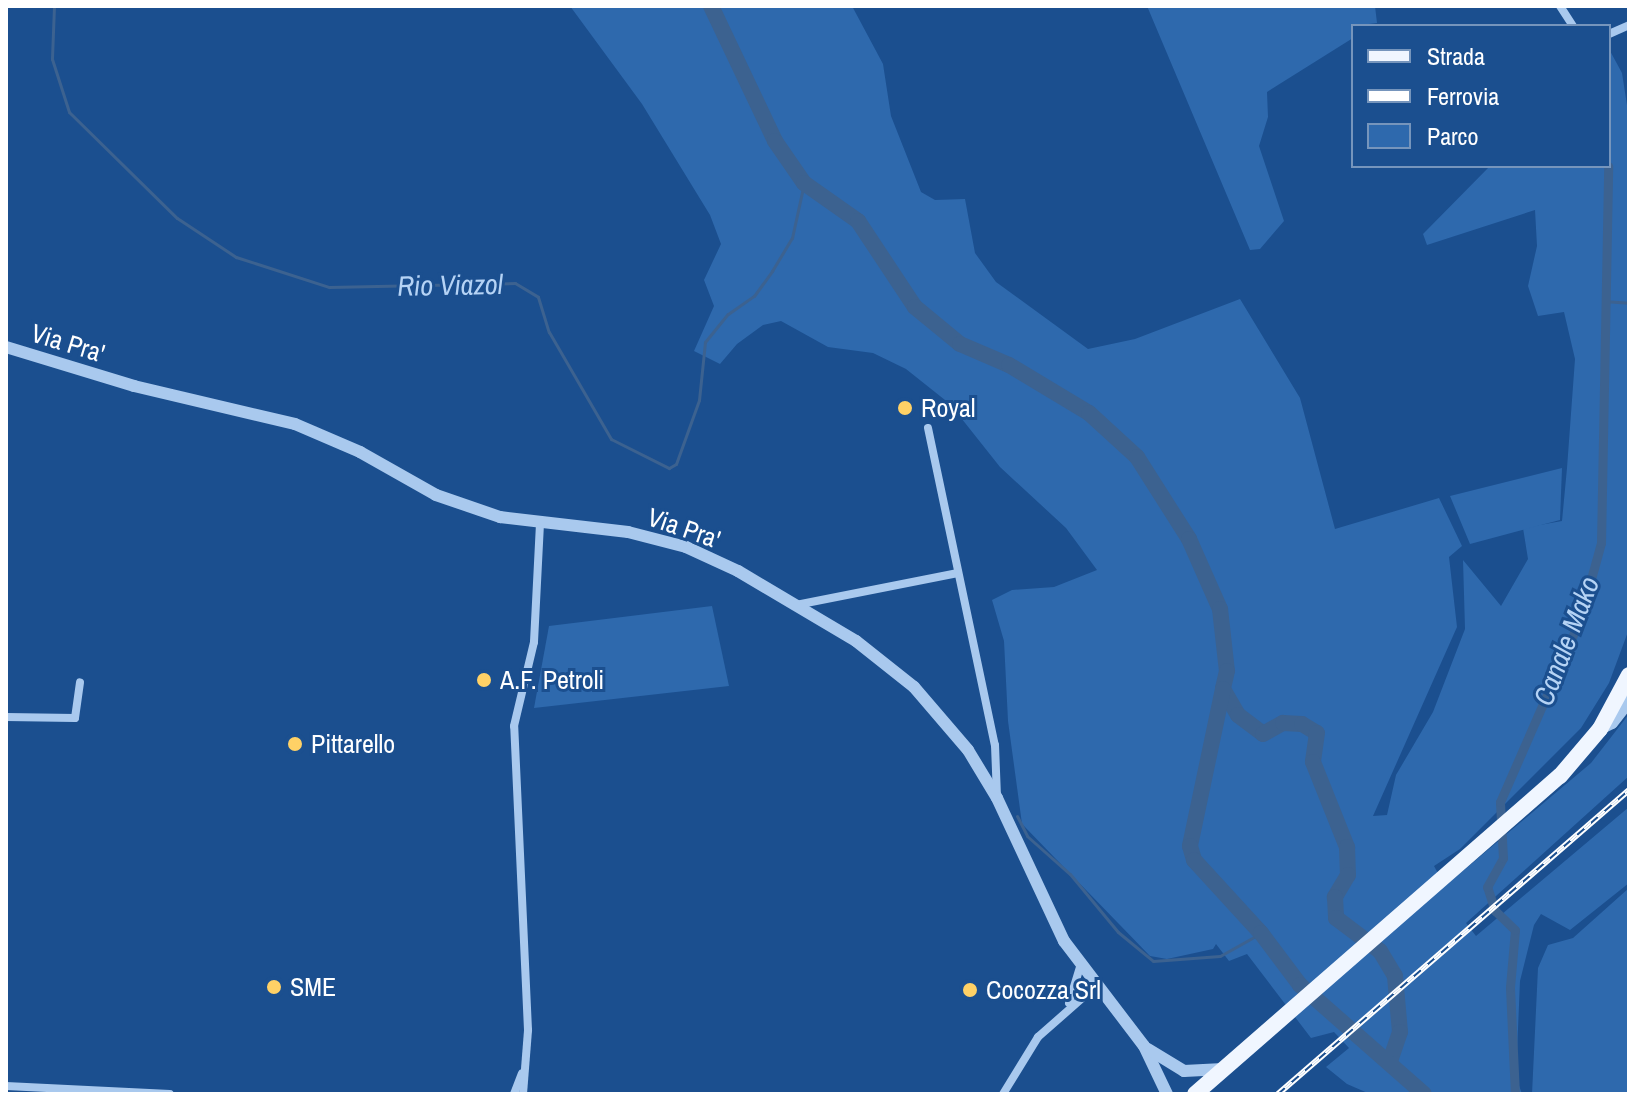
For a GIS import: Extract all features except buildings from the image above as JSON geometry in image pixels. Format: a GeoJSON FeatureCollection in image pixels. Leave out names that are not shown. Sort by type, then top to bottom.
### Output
{"type":"FeatureCollection","features":[{"type":"Feature","properties":{"kind":"main road"},"geometry":{"type":"LineString","coordinates":[[1195,1094],[1532,801],[1600,729],[1629,675]]}},
{"type":"Feature","properties":{"kind":"street"},"geometry":{"type":"LineString","coordinates":[[1560,6],[1572,24]]}},
{"type":"Feature","properties":{"kind":"street","name":"Via Pra'"},"geometry":{"type":"LineString","coordinates":[[6,347],[134,386],[295,424],[360,452],[436,495],[500,517],[658,538],[712,558],[856,641],[914,687],[959,738],[997,798],[1041,899],[1080,967],[1144,1046],[1164,1077],[1167,1094]]}},
{"type":"Feature","properties":{"kind":"street"},"geometry":{"type":"LineString","coordinates":[[928,428],[995,745],[997,798]]}},
{"type":"Feature","properties":{"kind":"street"},"geometry":{"type":"LineString","coordinates":[[523,1094],[528,1018],[514,726],[534,642],[540,523]]}},
{"type":"Feature","properties":{"kind":"street"},"geometry":{"type":"LineString","coordinates":[[795,605],[958,573]]}},
{"type":"Feature","properties":{"kind":"street"},"geometry":{"type":"LineString","coordinates":[[6,717],[75,718],[80,682]]}},
{"type":"Feature","properties":{"kind":"street"},"geometry":{"type":"LineString","coordinates":[[1600,729],[1628,703]]}},
{"type":"Feature","properties":{"kind":"street"},"geometry":{"type":"LineString","coordinates":[[1003,1094],[1025,1055],[1075,993],[1080,967]]}},
{"type":"Feature","properties":{"kind":"street"},"geometry":{"type":"LineString","coordinates":[[1061,1013],[1095,987]]}},
{"type":"Feature","properties":{"kind":"street","name":"Via Pra'"},"geometry":{"type":"LineString","coordinates":[[1144,1046],[1184,1071],[1223,1069]]}},
{"type":"Feature","properties":{"kind":"street"},"geometry":{"type":"LineString","coordinates":[[514,1094],[524,1069]]}},
{"type":"Feature","properties":{"kind":"street"},"geometry":{"type":"LineString","coordinates":[[6,1086],[170,1094]]}},
{"type":"Feature","properties":{"kind":"green space"},"geometry":{"type":"Polygon","coordinates":[[[570,6],[852,6],[883,64],[891,116],[921,192],[935,200],[965,199],[975,253],[996,282],[1088,349],[1135,339],[1240,299],[1300,398],[1335,529],[1439,498],[1462,546],[1449,557],[1457,627],[1373,816],[1387,815],[1396,775],[1433,712],[1465,629],[1463,560],[1501,606],[1528,559],[1523,528],[1562,521],[1567,468],[1575,359],[1564,312],[1538,316],[1528,286],[1537,246],[1535,210],[1427,245],[1423,234],[1488,168],[1611,168],[1611,53],[1622,73],[1629,118],[1629,629],[1609,683],[1581,728],[1460,849],[1434,866],[1445,886],[1591,763],[1629,714],[1629,776],[1466,923],[1476,936],[1629,807],[1629,883],[1570,930],[1541,914],[1534,925],[1520,981],[1516,1077],[1522,1094],[1370,1094],[1347,1084],[1326,1067],[1349,1048],[1334,1032],[1311,1038],[1247,954],[1229,961],[1216,944],[1213,949],[1167,959],[1150,956],[1022,824],[1008,721],[1004,641],[992,600],[1012,590],[1054,587],[1097,570],[1066,528],[1000,467],[950,404],[906,369],[873,353],[828,347],[781,321],[763,325],[737,344],[720,364],[694,351],[714,306],[704,280],[721,244],[710,215],[642,104],[570,6]]]}},
{"type":"Feature","properties":{"kind":"green space"},"geometry":{"type":"Polygon","coordinates":[[[1147,6],[1375,6],[1377,23],[1351,24],[1351,39],[1267,92],[1268,117],[1259,146],[1284,221],[1260,249],[1250,250],[1147,6]]]}},
{"type":"Feature","properties":{"kind":"green space"},"geometry":{"type":"Polygon","coordinates":[[[1562,468],[1560,520],[1470,544],[1450,496],[1562,468]]]}},
{"type":"Feature","properties":{"kind":"green space"},"geometry":{"type":"Polygon","coordinates":[[[712,606],[729,686],[534,708],[549,626],[712,606]]]}},
{"type":"Feature","properties":{"kind":"green space"},"geometry":{"type":"Polygon","coordinates":[[[1629,888],[1629,1094],[1532,1094],[1538,968],[1548,945],[1573,938],[1629,888]]]}},
{"type":"Feature","properties":{"kind":"waterway","name":"Rio Viazol"},"geometry":{"type":"LineString","coordinates":[[54,6],[52,59],[69,112],[177,218],[236,257],[329,287],[515,283],[538,297],[549,332],[611,439],[669,468],[676,464],[699,400],[705,342],[728,314],[754,296],[772,271],[792,238],[804,183]]}},
{"type":"Feature","properties":{"kind":"waterway"},"geometry":{"type":"LineString","coordinates":[[711,6],[775,141],[804,183],[858,221],[915,307],[960,344],[1009,365],[1089,413],[1137,457],[1189,539],[1220,609],[1227,671],[1223,689],[1238,715],[1263,734],[1283,723],[1302,724],[1317,733],[1313,762],[1347,847],[1348,875],[1335,897],[1336,918],[1380,951],[1395,976],[1400,1032],[1390,1061]]}},
{"type":"Feature","properties":{"kind":"waterway","name":"Canale Mako"},"geometry":{"type":"LineString","coordinates":[[1515,1094],[1510,987],[1515,930],[1495,911],[1487,887],[1503,858],[1500,802],[1580,619],[1601,543],[1608,168]]}},
{"type":"Feature","properties":{"kind":"waterway"},"geometry":{"type":"LineString","coordinates":[[1603,301],[1629,303]]}},
{"type":"Feature","properties":{"kind":"waterway"},"geometry":{"type":"LineString","coordinates":[[1223,689],[1190,846],[1194,860],[1261,933],[1300,985],[1424,1094]]}},
{"type":"Feature","properties":{"kind":"waterway"},"geometry":{"type":"LineString","coordinates":[[1017,816],[1027,836],[1070,874],[1118,932],[1153,961],[1220,956],[1261,933]]}},
{"type":"Feature","properties":{"kind":"railway"},"geometry":{"type":"LineString","coordinates":[[1278,1094],[1629,790]]}},
{"type":"Feature","properties":{"kind":"place","name":"Royal"},"geometry":{"type":"Point","coordinates":[905,408]}},
{"type":"Feature","properties":{"kind":"place","name":"A.F. Petroli"},"geometry":{"type":"Point","coordinates":[484,680]}},
{"type":"Feature","properties":{"kind":"place","name":"Pittarello"},"geometry":{"type":"Point","coordinates":[295,744]}},
{"type":"Feature","properties":{"kind":"place","name":"SME"},"geometry":{"type":"Point","coordinates":[274,987]}},
{"type":"Feature","properties":{"kind":"place","name":"Cocozza Srl"},"geometry":{"type":"Point","coordinates":[970,990]}}]}
